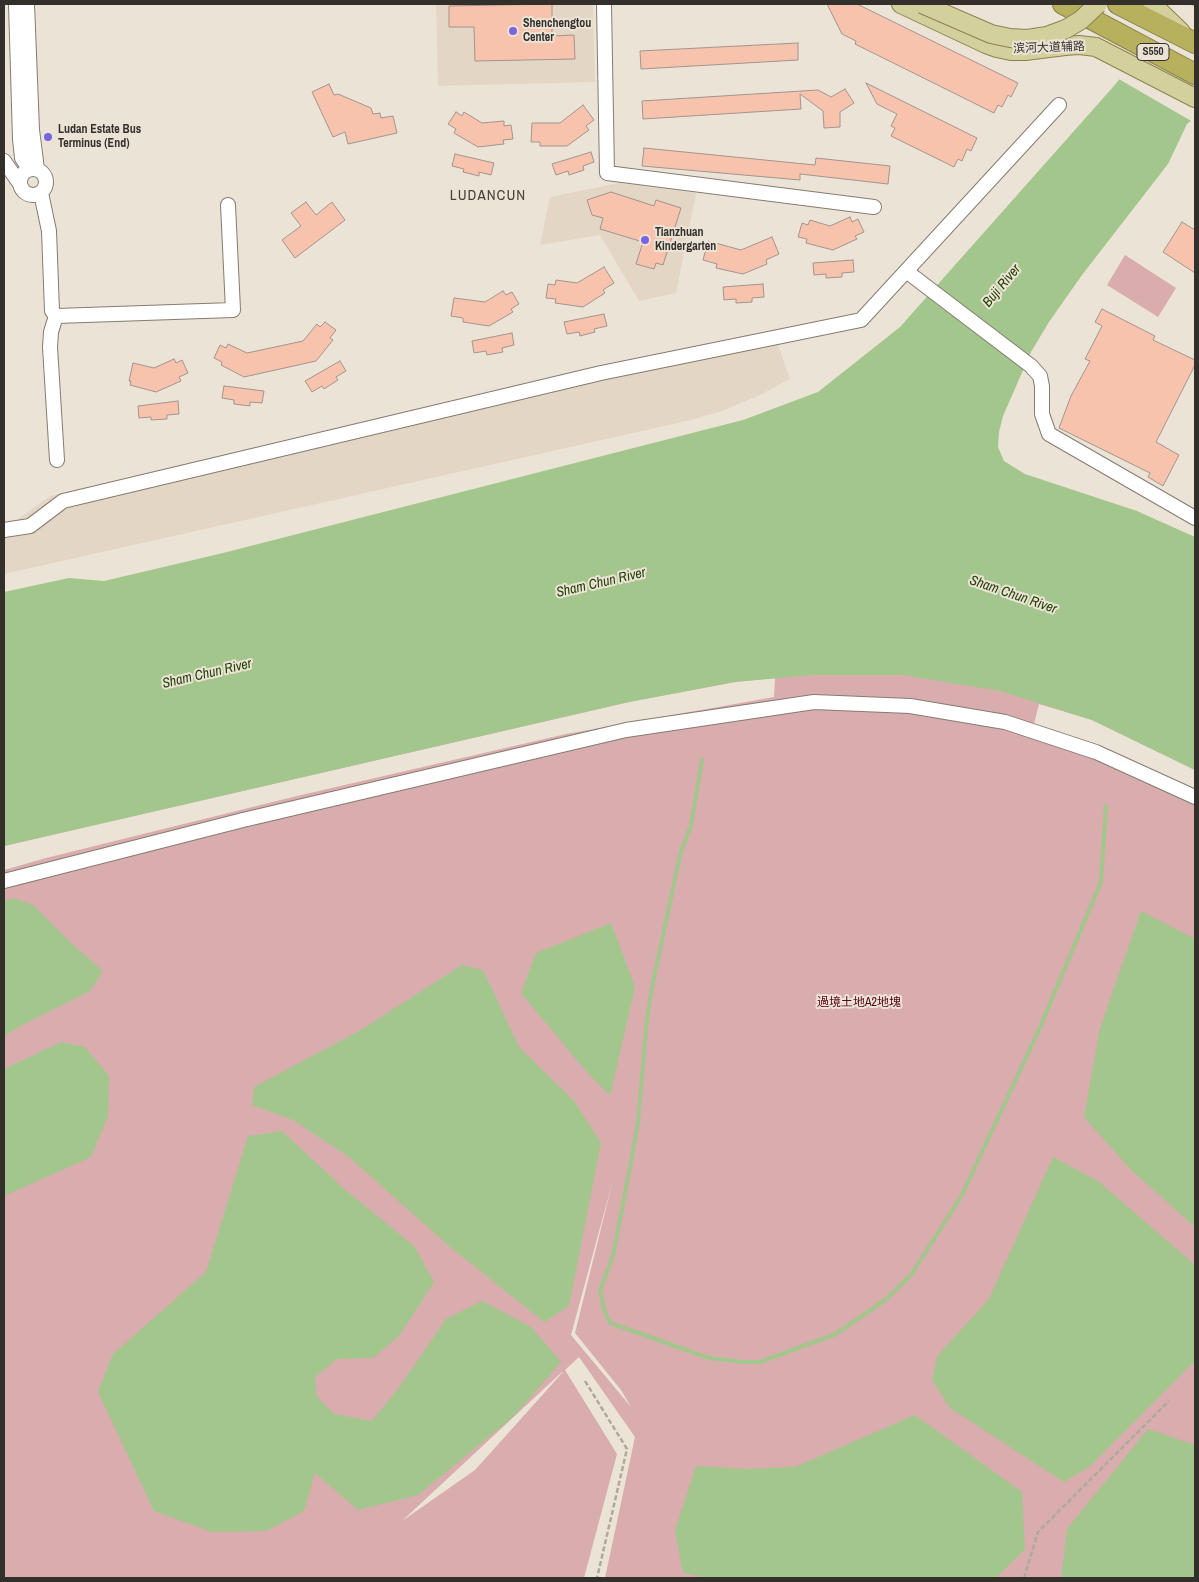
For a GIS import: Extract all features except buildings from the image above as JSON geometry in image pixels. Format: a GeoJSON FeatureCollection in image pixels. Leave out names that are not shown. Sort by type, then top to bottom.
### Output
{"type":"FeatureCollection","features":[{"type":"Feature","properties":{"kind":"highway","name":"S550"},"geometry":{"type":"LineString","coordinates":[[1062,4],[1105,38],[1195,74]]}},
{"type":"Feature","properties":{"kind":"highway","name":"S550"},"geometry":{"type":"LineString","coordinates":[[1124,7],[1192,41]]}},
{"type":"Feature","properties":{"kind":"main road","name":"滨河大道辅路"},"geometry":{"type":"LineString","coordinates":[[901,4],[986,44],[1011,51],[1079,45],[1105,38],[1195,96]]}},
{"type":"Feature","properties":{"kind":"main road"},"geometry":{"type":"LineString","coordinates":[[922,4],[991,34],[1027,39],[1048,36],[1066,29],[1081,20],[1098,4]]}},
{"type":"Feature","properties":{"kind":"main road"},"geometry":{"type":"LineString","coordinates":[[1152,4],[1192,41]]}},
{"type":"Feature","properties":{"kind":"street"},"geometry":{"type":"LineString","coordinates":[[4,161],[21,188],[28,194],[41,193],[47,182],[44,174],[33,169],[22,158],[16,4]]}},
{"type":"Feature","properties":{"kind":"street"},"geometry":{"type":"LineString","coordinates":[[26,4],[33,169]]}},
{"type":"Feature","properties":{"kind":"street"},"geometry":{"type":"LineString","coordinates":[[604,4],[607,173],[874,207]]}},
{"type":"Feature","properties":{"kind":"street"},"geometry":{"type":"LineString","coordinates":[[4,530],[30,526],[63,501],[592,375],[861,320],[1059,105]]}},
{"type":"Feature","properties":{"kind":"street"},"geometry":{"type":"LineString","coordinates":[[20,184],[22,175],[33,169]]}},
{"type":"Feature","properties":{"kind":"street"},"geometry":{"type":"LineString","coordinates":[[41,193],[50,231],[52,311],[56,316]]}},
{"type":"Feature","properties":{"kind":"street"},"geometry":{"type":"LineString","coordinates":[[56,316],[233,310],[228,205]]}},
{"type":"Feature","properties":{"kind":"street"},"geometry":{"type":"LineString","coordinates":[[906,271],[1031,366],[1040,376],[1042,414],[1049,434],[1195,518]]}},
{"type":"Feature","properties":{"kind":"street"},"geometry":{"type":"LineString","coordinates":[[56,316],[51,332],[50,347],[57,460]]}},
{"type":"Feature","properties":{"kind":"street"},"geometry":{"type":"LineString","coordinates":[[4,881],[242,820],[626,730],[814,702],[910,706],[1006,722],[1096,752],[1195,797]]}},
{"type":"Feature","properties":{"kind":"path"},"geometry":{"type":"LineString","coordinates":[[585,1381],[626,1449],[598,1578]]}},
{"type":"Feature","properties":{"kind":"path"},"geometry":{"type":"LineString","coordinates":[[1024,1578],[1038,1532],[1169,1401]]}},
{"type":"Feature","properties":{"kind":"shaded area","name":"Shenchengtou Center"},"geometry":{"type":"Polygon","coordinates":[[[436,4],[593,4],[595,82],[438,86],[436,4]]]}},
{"type":"Feature","properties":{"kind":"shaded area","name":"Tianzhuan Kindergarten"},"geometry":{"type":"Polygon","coordinates":[[[619,183],[696,193],[676,293],[639,301],[600,235],[540,245],[550,197],[619,183]]]}},
{"type":"Feature","properties":{"kind":"shaded area"},"geometry":{"type":"Polygon","coordinates":[[[777,342],[790,379],[758,396],[722,411],[691,420],[4,574],[4,529],[50,496],[777,342]]]}},
{"type":"Feature","properties":{"kind":"green space"},"geometry":{"type":"Polygon","coordinates":[[[1125,255],[1176,288],[1158,317],[1107,285],[1125,255]]]}},
{"type":"Feature","properties":{"kind":"green space","name":"過境土地A2地塊"},"geometry":{"type":"Polygon","coordinates":[[[837,648],[1166,731],[1195,770],[1092,720],[1039,704],[1034,724],[1195,791],[1195,1578],[605,1578],[635,1437],[579,1357],[565,1370],[617,1454],[584,1578],[4,1578],[4,870],[297,796],[566,734],[774,697],[775,678],[735,682],[629,702],[4,846],[4,823],[837,648]],[[613,1180],[571,1335],[631,1407],[621,1390],[575,1333],[613,1180]],[[562,1372],[402,1521],[475,1470],[562,1372]]]}},
{"type":"Feature","properties":{"kind":"water"},"geometry":{"type":"Polygon","coordinates":[[[1182,4],[1195,4],[1195,118],[1187,124],[1168,164],[1082,275],[1049,322],[1031,352],[1003,416],[998,447],[1004,461],[1025,474],[1137,511],[1195,537],[1195,770],[1092,720],[1000,691],[903,675],[813,675],[735,682],[629,702],[4,846],[4,592],[69,578],[104,581],[223,553],[743,420],[818,392],[900,327],[1113,87],[1182,4]]]}},
{"type":"Feature","properties":{"kind":"water"},"geometry":{"type":"Polygon","coordinates":[[[14,898],[33,905],[72,944],[103,971],[90,991],[4,1036],[4,901],[14,898]]]}},
{"type":"Feature","properties":{"kind":"water"},"geometry":{"type":"Polygon","coordinates":[[[1141,911],[1195,939],[1195,1227],[1130,1169],[1084,1117],[1100,1028],[1141,911]]]}},
{"type":"Feature","properties":{"kind":"water"},"geometry":{"type":"Polygon","coordinates":[[[611,923],[635,987],[610,1096],[585,1070],[521,993],[536,953],[611,923]]]}},
{"type":"Feature","properties":{"kind":"water"},"geometry":{"type":"Polygon","coordinates":[[[462,965],[483,970],[519,1047],[574,1101],[601,1143],[569,1306],[544,1322],[449,1246],[349,1157],[293,1120],[252,1105],[254,1087],[361,1030],[462,965]]]}},
{"type":"Feature","properties":{"kind":"water"},"geometry":{"type":"Polygon","coordinates":[[[61,1042],[85,1047],[109,1076],[108,1116],[91,1157],[4,1196],[4,1069],[61,1042]]]}},
{"type":"Feature","properties":{"kind":"water"},"geometry":{"type":"Polygon","coordinates":[[[282,1131],[343,1188],[414,1246],[434,1282],[399,1336],[373,1358],[337,1359],[315,1377],[317,1397],[334,1414],[372,1421],[398,1389],[446,1319],[482,1301],[531,1327],[561,1362],[514,1416],[418,1495],[358,1510],[315,1473],[304,1511],[266,1531],[212,1532],[154,1511],[98,1392],[113,1354],[206,1272],[248,1136],[282,1131]]]}},
{"type":"Feature","properties":{"kind":"water"},"geometry":{"type":"Polygon","coordinates":[[[1053,1157],[1098,1181],[1195,1265],[1195,1361],[1090,1466],[1064,1482],[950,1408],[932,1380],[938,1355],[989,1299],[1053,1157]]]}},
{"type":"Feature","properties":{"kind":"water"},"geometry":{"type":"Polygon","coordinates":[[[915,1415],[1022,1492],[1025,1549],[998,1576],[993,1578],[707,1578],[683,1573],[675,1531],[696,1466],[746,1469],[795,1467],[915,1415]]]}},
{"type":"Feature","properties":{"kind":"water"},"geometry":{"type":"Polygon","coordinates":[[[1148,1429],[1195,1445],[1195,1578],[1061,1578],[1067,1529],[1148,1429]]]}},
{"type":"Feature","properties":{"kind":"pier"},"geometry":{"type":"Polygon","coordinates":[[[1179,4],[1189,4],[1195,7],[1195,121],[1193,122],[1117,78],[1179,4]]]}},
{"type":"Feature","properties":{"kind":"waterway"},"geometry":{"type":"LineString","coordinates":[[702,760],[691,826],[681,851],[652,987],[647,1019],[638,1122],[629,1173],[613,1256],[600,1290],[604,1309],[610,1323],[709,1358],[742,1362],[760,1362],[836,1334],[885,1300],[911,1275],[962,1195],[1038,1032],[1101,882],[1106,806]]}},
{"type":"Feature","properties":{"kind":"place","name":"Shenchengtou Center"},"geometry":{"type":"Point","coordinates":[513,31]}},
{"type":"Feature","properties":{"kind":"place","name":"Ludan Estate Bus Terminus (End)"},"geometry":{"type":"Point","coordinates":[48,137]}},
{"type":"Feature","properties":{"kind":"place","name":"Tianzhuan Kindergarten"},"geometry":{"type":"Point","coordinates":[645,240]}},
{"type":"Feature","properties":{"kind":"district","name":"LUDANCUN"},"geometry":{"type":"Point","coordinates":[488,196]}},
{"type":"Feature","properties":{"kind":"water label","name":"Buji River"},"geometry":{"type":"Point","coordinates":[1002,286]}},
{"type":"Feature","properties":{"kind":"water label","name":"Sham Chun River"},"geometry":{"type":"Point","coordinates":[601,583]}},
{"type":"Feature","properties":{"kind":"water label","name":"Sham Chun River"},"geometry":{"type":"Point","coordinates":[1013,595]}},
{"type":"Feature","properties":{"kind":"water label","name":"Sham Chun River"},"geometry":{"type":"Point","coordinates":[207,674]}}]}
